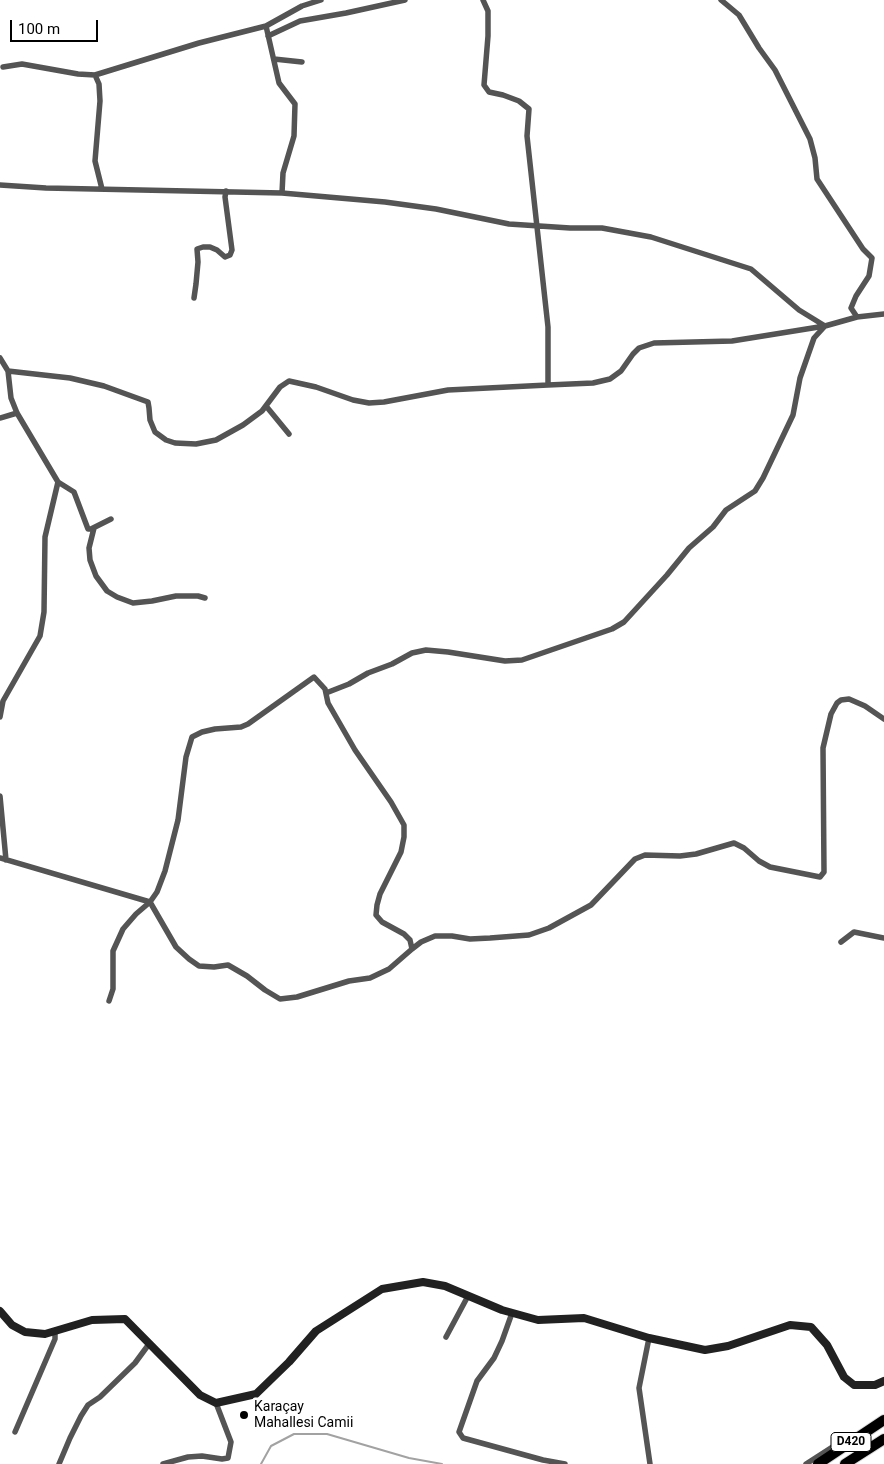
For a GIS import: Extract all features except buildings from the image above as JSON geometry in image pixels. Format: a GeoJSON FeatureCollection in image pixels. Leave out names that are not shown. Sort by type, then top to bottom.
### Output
{"type":"FeatureCollection","features":[{"type":"Feature","properties":{"kind":"highway","name":"D420"},"geometry":{"type":"LineString","coordinates":[[818,1464],[884,1420]]}},
{"type":"Feature","properties":{"kind":"highway","name":"D420"},"geometry":{"type":"LineString","coordinates":[[845,1464],[884,1439]]}},
{"type":"Feature","properties":{"kind":"street"},"geometry":{"type":"LineString","coordinates":[[3,67],[22,64],[78,74],[95,75],[199,43],[266,26],[302,6],[322,0]]}},
{"type":"Feature","properties":{"kind":"street"},"geometry":{"type":"LineString","coordinates":[[268,36],[300,21],[346,14],[405,0]]}},
{"type":"Feature","properties":{"kind":"street"},"geometry":{"type":"LineString","coordinates":[[483,0],[488,11],[484,85],[489,92],[519,101],[529,109],[527,136],[548,328],[548,385]]}},
{"type":"Feature","properties":{"kind":"street"},"geometry":{"type":"LineString","coordinates":[[721,0],[739,15],[775,70],[810,139],[817,179],[863,249],[872,258],[869,276],[856,296],[851,308],[857,317]]}},
{"type":"Feature","properties":{"kind":"street"},"geometry":{"type":"LineString","coordinates":[[266,26],[279,82],[295,104],[294,136],[283,173],[282,193]]}},
{"type":"Feature","properties":{"kind":"street"},"geometry":{"type":"LineString","coordinates":[[274,58],[302,62]]}},
{"type":"Feature","properties":{"kind":"street"},"geometry":{"type":"LineString","coordinates":[[95,75],[99,84],[100,101],[95,161],[102,189]]}},
{"type":"Feature","properties":{"kind":"street"},"geometry":{"type":"LineString","coordinates":[[0,185],[46,188],[282,193],[385,202],[509,224],[602,228],[650,237],[752,269],[799,310],[825,326]]}},
{"type":"Feature","properties":{"kind":"street"},"geometry":{"type":"LineString","coordinates":[[194,298],[197,249],[210,247],[225,257],[230,255],[232,250],[225,197],[226,191]]}},
{"type":"Feature","properties":{"kind":"street"},"geometry":{"type":"LineString","coordinates":[[8,371],[70,378],[104,386],[148,402],[150,420],[155,432],[166,440],[175,443],[196,444],[216,440],[243,425],[262,411],[280,387],[290,382],[316,387],[353,400],[370,403],[448,390],[593,384],[610,379],[621,371],[633,354],[640,348],[654,343],[732,341],[825,326],[857,317],[884,314]]}},
{"type":"Feature","properties":{"kind":"street"},"geometry":{"type":"LineString","coordinates":[[326,693],[412,653],[426,650],[505,661],[522,660],[612,629],[624,622],[689,548],[713,527],[726,510],[755,491],[793,415],[800,378],[814,338],[825,326]]}},
{"type":"Feature","properties":{"kind":"street"},"geometry":{"type":"LineString","coordinates":[[0,358],[8,371],[11,398],[17,413],[58,482],[74,492],[88,529],[112,519]]}},
{"type":"Feature","properties":{"kind":"street"},"geometry":{"type":"LineString","coordinates":[[266,406],[289,434]]}},
{"type":"Feature","properties":{"kind":"street"},"geometry":{"type":"LineString","coordinates":[[0,418],[17,413]]}},
{"type":"Feature","properties":{"kind":"street"},"geometry":{"type":"LineString","coordinates":[[0,717],[3,701],[40,636],[44,612],[46,537],[58,482]]}},
{"type":"Feature","properties":{"kind":"street"},"geometry":{"type":"LineString","coordinates":[[94,528],[89,548],[90,560],[96,576],[107,591],[133,603],[176,596],[198,596],[205,598]]}},
{"type":"Feature","properties":{"kind":"street"},"geometry":{"type":"LineString","coordinates":[[109,1000],[113,989],[113,951],[124,930],[136,914],[150,902],[165,871],[178,820],[186,757],[192,737],[202,732],[241,727],[248,724],[314,677],[325,689],[328,703],[355,750],[391,802],[404,825],[401,852],[380,894],[376,915],[382,922],[404,934],[410,940],[412,948]]}},
{"type":"Feature","properties":{"kind":"street"},"geometry":{"type":"LineString","coordinates":[[0,796],[3,859],[150,902],[176,947],[189,959],[199,966],[214,967],[228,965],[280,999],[297,997],[349,981],[370,978],[389,969],[420,942],[435,936],[470,939],[490,938],[529,935],[549,928],[591,905],[635,860],[645,856],[696,854],[734,843],[770,867],[820,877],[824,872],[823,748],[831,714],[837,703],[841,700],[849,700],[865,706],[884,719]]}},
{"type":"Feature","properties":{"kind":"street"},"geometry":{"type":"LineString","coordinates":[[841,942],[854,932],[884,938]]}},
{"type":"Feature","properties":{"kind":"street"},"geometry":{"type":"LineString","coordinates":[[216,1403],[256,1394],[289,1362],[316,1331],[382,1289],[423,1282],[445,1286],[512,1313],[538,1320],[584,1318],[649,1338],[705,1350],[728,1346],[790,1325],[810,1327],[827,1344],[844,1377],[854,1385],[874,1385],[884,1382]]}},
{"type":"Feature","properties":{"kind":"street"},"geometry":{"type":"LineString","coordinates":[[446,1337],[468,1296]]}},
{"type":"Feature","properties":{"kind":"street"},"geometry":{"type":"LineString","coordinates":[[0,1311],[12,1325],[25,1332],[46,1334],[92,1320],[124,1319],[200,1394],[216,1403],[231,1442],[228,1458],[222,1460],[202,1456],[188,1457],[163,1464]]}},
{"type":"Feature","properties":{"kind":"street"},"geometry":{"type":"LineString","coordinates":[[512,1313],[494,1358],[477,1381],[459,1432],[463,1438],[543,1460],[565,1464]]}},
{"type":"Feature","properties":{"kind":"street"},"geometry":{"type":"LineString","coordinates":[[15,1432],[55,1339],[55,1331]]}},
{"type":"Feature","properties":{"kind":"street"},"geometry":{"type":"LineString","coordinates":[[649,1338],[639,1388],[650,1464]]}},
{"type":"Feature","properties":{"kind":"street"},"geometry":{"type":"LineString","coordinates":[[59,1464],[70,1438],[88,1405],[100,1397],[135,1363],[149,1344]]}},
{"type":"Feature","properties":{"kind":"street"},"geometry":{"type":"LineString","coordinates":[[806,1464],[851,1435],[860,1436]]}},
{"type":"Feature","properties":{"kind":"street"},"geometry":{"type":"LineString","coordinates":[[188,1457],[189,1464]]}},
{"type":"Feature","properties":{"kind":"waterway"},"geometry":{"type":"LineString","coordinates":[[261,1464],[271,1446],[294,1434],[327,1434],[409,1458],[442,1464]]}},
{"type":"Feature","properties":{"kind":"place","name":"Karaçay Mahallesi Camii"},"geometry":{"type":"Point","coordinates":[244,1415]}}]}
